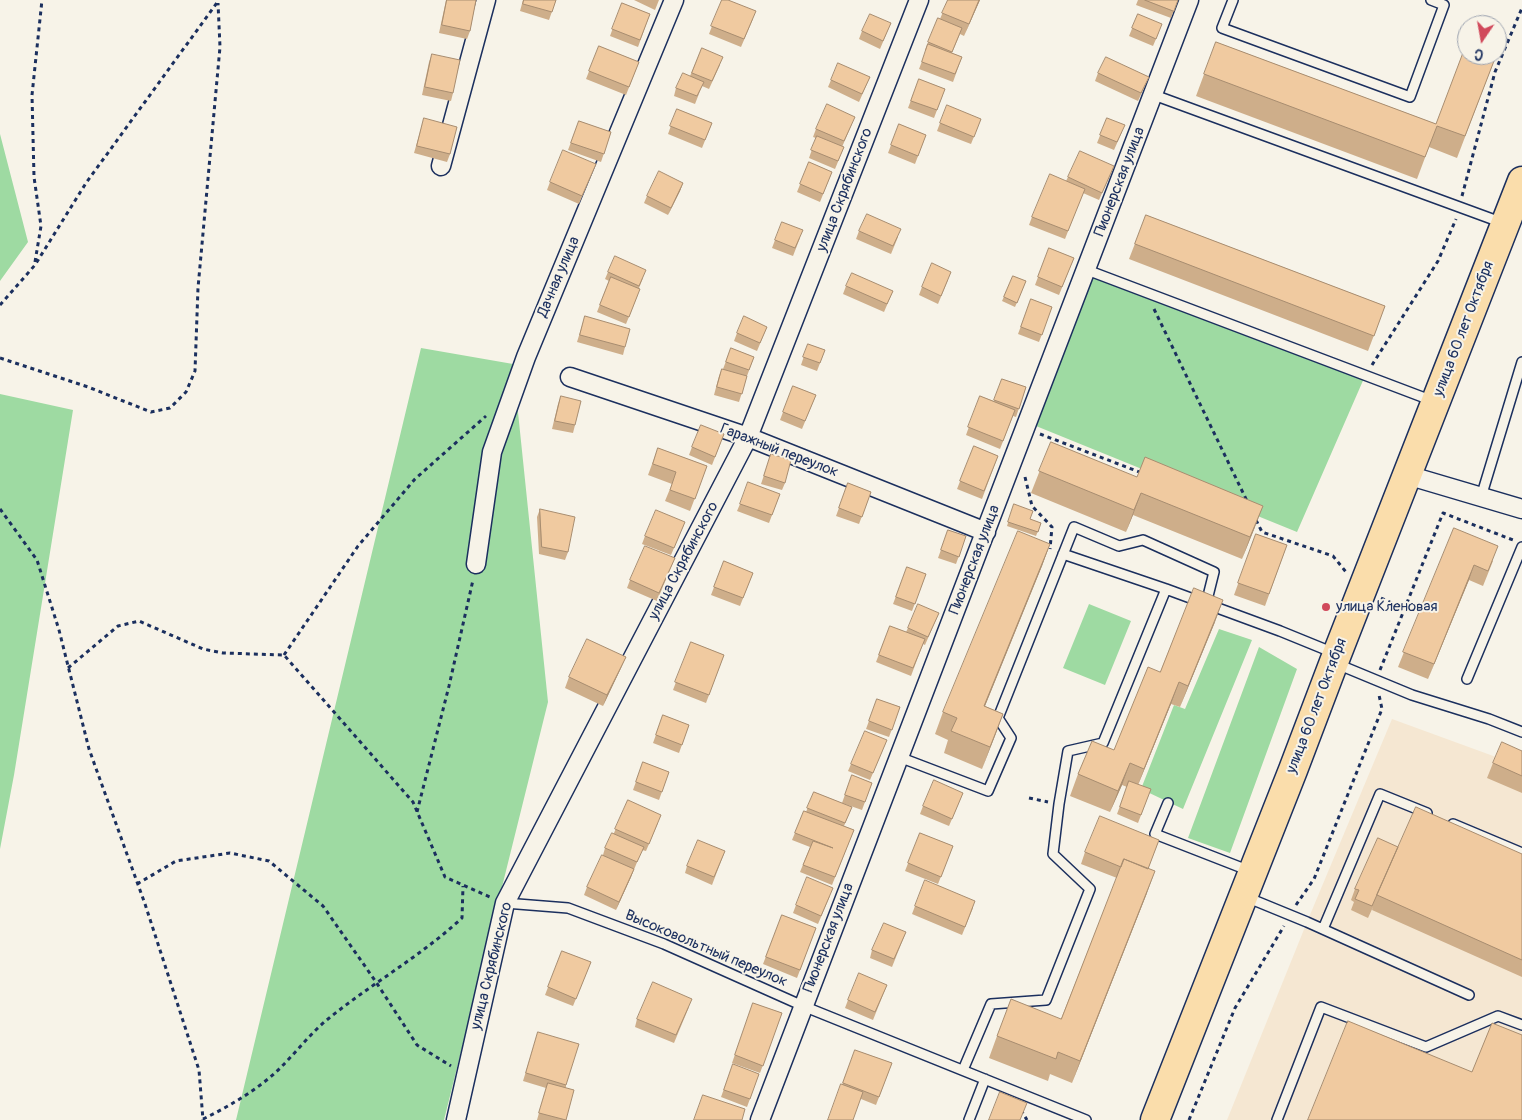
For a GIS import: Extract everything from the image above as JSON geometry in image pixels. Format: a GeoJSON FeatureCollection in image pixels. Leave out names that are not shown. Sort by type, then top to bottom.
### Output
{"type":"FeatureCollection","features":[{"type":"Feature","properties":{"kind":"main road","name":"улица 60 лет Октября"},"geometry":{"type":"LineString","coordinates":[[1155,1120],[1522,181]]}},
{"type":"Feature","properties":{"kind":"street"},"geometry":{"type":"LineString","coordinates":[[442,166],[486,0]]}},
{"type":"Feature","properties":{"kind":"street","name":"Дачная улица"},"geometry":{"type":"LineString","coordinates":[[476,564],[492,452],[526,357],[674,0]]}},
{"type":"Feature","properties":{"kind":"street","name":"улица Скрябинского"},"geometry":{"type":"LineString","coordinates":[[456,1120],[505,903],[748,437],[919,0]]}},
{"type":"Feature","properties":{"kind":"street","name":"Пионерская улица"},"geometry":{"type":"LineString","coordinates":[[760,1120],[1190,0]]}},
{"type":"Feature","properties":{"kind":"street","name":"Гаражный переулок"},"geometry":{"type":"LineString","coordinates":[[570,377],[748,437],[986,532]]}},
{"type":"Feature","properties":{"kind":"street"},"geometry":{"type":"LineString","coordinates":[[1407,475],[1522,509]]}},
{"type":"Feature","properties":{"kind":"lane"},"geometry":{"type":"LineString","coordinates":[[1232,0],[1222,28],[1410,97],[1444,5],[1431,0]]}},
{"type":"Feature","properties":{"kind":"lane"},"geometry":{"type":"LineString","coordinates":[[1154,95],[1505,223]]}},
{"type":"Feature","properties":{"kind":"lane"},"geometry":{"type":"LineString","coordinates":[[1087,270],[1435,402]]}},
{"type":"Feature","properties":{"kind":"lane"},"geometry":{"type":"LineString","coordinates":[[1481,497],[1522,362]]}},
{"type":"Feature","properties":{"kind":"lane"},"geometry":{"type":"LineString","coordinates":[[899,757],[988,791],[1011,738],[998,718],[1074,528],[1119,546],[1144,540],[1214,572],[1206,604]]}},
{"type":"Feature","properties":{"kind":"lane"},"geometry":{"type":"LineString","coordinates":[[1467,679],[1522,547]]}},
{"type":"Feature","properties":{"kind":"lane"},"geometry":{"type":"LineString","coordinates":[[1063,554],[1206,604],[1335,658],[1412,695],[1489,719],[1522,732]]}},
{"type":"Feature","properties":{"kind":"lane"},"geometry":{"type":"LineString","coordinates":[[963,1070],[991,1004],[1046,1000],[1090,889],[1053,854],[1068,751],[1103,743],[1166,589]]}},
{"type":"Feature","properties":{"kind":"lane"},"geometry":{"type":"LineString","coordinates":[[1323,929],[1380,794],[1522,853]]}},
{"type":"Feature","properties":{"kind":"lane"},"geometry":{"type":"LineString","coordinates":[[1168,803],[1156,834],[1248,884],[1290,915],[1469,995]]}},
{"type":"Feature","properties":{"kind":"lane","name":"Высоковольтный переулок"},"geometry":{"type":"LineString","coordinates":[[505,903],[568,908],[664,944],[803,1006],[1086,1120]]}},
{"type":"Feature","properties":{"kind":"lane"},"geometry":{"type":"LineString","coordinates":[[1277,1120],[1321,1007],[1426,1047],[1498,1016],[1522,1025]]}},
{"type":"Feature","properties":{"kind":"lane"},"geometry":{"type":"LineString","coordinates":[[968,1120],[985,1079]]}},
{"type":"Feature","properties":{"kind":"path"},"geometry":{"type":"LineString","coordinates":[[35,265],[41,226],[34,177],[32,95],[42,0]]}},
{"type":"Feature","properties":{"kind":"path"},"geometry":{"type":"LineString","coordinates":[[0,306],[35,265],[86,183],[219,2]]}},
{"type":"Feature","properties":{"kind":"path"},"geometry":{"type":"LineString","coordinates":[[0,358],[88,387],[151,412],[170,408],[186,392],[195,371],[198,288],[220,47],[219,2]]}},
{"type":"Feature","properties":{"kind":"path"},"geometry":{"type":"LineString","coordinates":[[1146,292],[1180,367],[1248,503]]}},
{"type":"Feature","properties":{"kind":"path"},"geometry":{"type":"LineString","coordinates":[[284,655],[358,546],[415,479],[488,414]]}},
{"type":"Feature","properties":{"kind":"path"},"geometry":{"type":"LineString","coordinates":[[1026,429],[1146,475]]}},
{"type":"Feature","properties":{"kind":"path"},"geometry":{"type":"LineString","coordinates":[[1018,450],[1032,506],[1052,527],[1050,549]]}},
{"type":"Feature","properties":{"kind":"path"},"geometry":{"type":"LineString","coordinates":[[0,509],[38,560],[59,630],[89,749],[138,884],[199,1070],[203,1120],[227,1107],[268,1078],[327,1020],[376,982],[444,935],[462,918],[463,885]]}},
{"type":"Feature","properties":{"kind":"path"},"geometry":{"type":"LineString","coordinates":[[1252,511],[1262,532],[1332,556],[1362,589]]}},
{"type":"Feature","properties":{"kind":"path"},"geometry":{"type":"LineString","coordinates":[[417,812],[449,686],[476,564]]}},
{"type":"Feature","properties":{"kind":"path"},"geometry":{"type":"LineString","coordinates":[[68,668],[118,626],[139,621],[203,649],[223,653],[284,655],[413,802],[445,877],[505,903]]}},
{"type":"Feature","properties":{"kind":"path"},"geometry":{"type":"LineString","coordinates":[[1029,798],[1059,804]]}},
{"type":"Feature","properties":{"kind":"path"},"geometry":{"type":"LineString","coordinates":[[138,884],[176,861],[230,853],[269,861],[323,906],[418,1045],[466,1075]]}},
{"type":"Feature","properties":{"kind":"path"},"geometry":{"type":"LineString","coordinates":[[1189,1120],[1235,1008],[1290,915]]}},
{"type":"Feature","properties":{"kind":"shaded area"},"geometry":{"type":"Polygon","coordinates":[[[1392,719],[1522,768],[1522,1120],[1227,1120],[1307,922],[1392,719]]]}},
{"type":"Feature","properties":{"kind":"green space"},"geometry":{"type":"Polygon","coordinates":[[[0,134],[28,242],[0,281],[0,134]]]}},
{"type":"Feature","properties":{"kind":"green space"},"geometry":{"type":"Polygon","coordinates":[[[1087,270],[1365,376],[1297,532],[1036,426],[1087,270]]]}},
{"type":"Feature","properties":{"kind":"green space"},"geometry":{"type":"Polygon","coordinates":[[[421,348],[513,364],[548,702],[444,1120],[236,1120],[421,348]]]}},
{"type":"Feature","properties":{"kind":"green space"},"geometry":{"type":"Polygon","coordinates":[[[0,394],[73,410],[14,775],[0,849],[0,394]]]}},
{"type":"Feature","properties":{"kind":"green space"},"geometry":{"type":"Polygon","coordinates":[[[1089,604],[1131,621],[1105,685],[1063,668],[1089,604]]]}},
{"type":"Feature","properties":{"kind":"green space"},"geometry":{"type":"Polygon","coordinates":[[[1219,629],[1252,640],[1183,809],[1141,789],[1174,705],[1185,709],[1219,629]]]}},
{"type":"Feature","properties":{"kind":"green space"},"geometry":{"type":"Polygon","coordinates":[[[1259,647],[1297,669],[1230,853],[1188,838],[1259,647]]]}},
{"type":"Feature","properties":{"kind":"building"},"geometry":{"type":"Polygon","coordinates":[[[447,0],[476,0],[470,31],[442,25],[447,0]]]}},
{"type":"Feature","properties":{"kind":"building"},"geometry":{"type":"Polygon","coordinates":[[[524,0],[556,0],[552,12],[523,4],[524,0]]]}},
{"type":"Feature","properties":{"kind":"building"},"geometry":{"type":"Polygon","coordinates":[[[722,0],[728,0],[756,11],[744,39],[711,26],[722,0]]]}},
{"type":"Feature","properties":{"kind":"building"},"geometry":{"type":"Polygon","coordinates":[[[948,0],[979,0],[969,24],[942,13],[948,0]]]}},
{"type":"Feature","properties":{"kind":"building"},"geometry":{"type":"Polygon","coordinates":[[[1145,0],[1178,0],[1174,11],[1145,0]]]}},
{"type":"Feature","properties":{"kind":"building"},"geometry":{"type":"Polygon","coordinates":[[[622,3],[650,14],[640,40],[612,29],[622,3]]]}},
{"type":"Feature","properties":{"kind":"building"},"geometry":{"type":"Polygon","coordinates":[[[870,14],[891,23],[883,41],[862,31],[870,14]]]}},
{"type":"Feature","properties":{"kind":"building"},"geometry":{"type":"Polygon","coordinates":[[[1138,14],[1162,24],[1156,39],[1132,28],[1138,14]]]}},
{"type":"Feature","properties":{"kind":"building"},"geometry":{"type":"Polygon","coordinates":[[[938,18],[962,28],[952,52],[928,42],[938,18]]]}},
{"type":"Feature","properties":{"kind":"building"},"geometry":{"type":"Polygon","coordinates":[[[1216,42],[1436,124],[1458,65],[1492,65],[1465,136],[1437,126],[1425,157],[1204,74],[1216,42]]]}},
{"type":"Feature","properties":{"kind":"building"},"geometry":{"type":"Polygon","coordinates":[[[928,44],[962,57],[955,74],[922,62],[928,44]]]}},
{"type":"Feature","properties":{"kind":"building"},"geometry":{"type":"Polygon","coordinates":[[[599,46],[639,62],[629,87],[589,71],[599,46]]]}},
{"type":"Feature","properties":{"kind":"building"},"geometry":{"type":"Polygon","coordinates":[[[702,48],[723,57],[712,81],[692,73],[702,48]]]}},
{"type":"Feature","properties":{"kind":"building"},"geometry":{"type":"Polygon","coordinates":[[[432,54],[460,60],[453,93],[425,87],[432,54]]]}},
{"type":"Feature","properties":{"kind":"building"},"geometry":{"type":"Polygon","coordinates":[[[1106,57],[1149,77],[1141,93],[1098,73],[1106,57]]]}},
{"type":"Feature","properties":{"kind":"building"},"geometry":{"type":"Polygon","coordinates":[[[838,63],[870,77],[862,94],[831,80],[838,63]]]}},
{"type":"Feature","properties":{"kind":"building"},"geometry":{"type":"Polygon","coordinates":[[[683,73],[704,82],[697,96],[676,88],[683,73]]]}},
{"type":"Feature","properties":{"kind":"building"},"geometry":{"type":"Polygon","coordinates":[[[919,79],[945,89],[937,110],[911,101],[919,79]]]}},
{"type":"Feature","properties":{"kind":"building"},"geometry":{"type":"Polygon","coordinates":[[[827,104],[855,117],[844,141],[816,129],[827,104]]]}},
{"type":"Feature","properties":{"kind":"building"},"geometry":{"type":"Polygon","coordinates":[[[947,105],[981,119],[974,137],[940,123],[947,105]]]}},
{"type":"Feature","properties":{"kind":"building"},"geometry":{"type":"Polygon","coordinates":[[[677,109],[712,123],[705,140],[670,126],[677,109]]]}},
{"type":"Feature","properties":{"kind":"building"},"geometry":{"type":"Polygon","coordinates":[[[424,118],[457,127],[450,154],[417,146],[424,118]]]}},
{"type":"Feature","properties":{"kind":"building"},"geometry":{"type":"Polygon","coordinates":[[[1107,118],[1125,125],[1117,142],[1100,135],[1107,118]]]}},
{"type":"Feature","properties":{"kind":"building"},"geometry":{"type":"Polygon","coordinates":[[[579,121],[611,132],[604,154],[571,143],[579,121]]]}},
{"type":"Feature","properties":{"kind":"building"},"geometry":{"type":"Polygon","coordinates":[[[899,124],[926,135],[918,156],[891,145],[899,124]]]}},
{"type":"Feature","properties":{"kind":"building"},"geometry":{"type":"Polygon","coordinates":[[[817,136],[844,147],[838,161],[811,150],[817,136]]]}},
{"type":"Feature","properties":{"kind":"building"},"geometry":{"type":"Polygon","coordinates":[[[563,150],[596,164],[582,196],[550,182],[563,150]]]}},
{"type":"Feature","properties":{"kind":"building"},"geometry":{"type":"Polygon","coordinates":[[[1080,151],[1114,166],[1102,193],[1068,177],[1080,151]]]}},
{"type":"Feature","properties":{"kind":"building"},"geometry":{"type":"Polygon","coordinates":[[[809,162],[832,172],[823,194],[800,184],[809,162]]]}},
{"type":"Feature","properties":{"kind":"building"},"geometry":{"type":"Polygon","coordinates":[[[659,171],[683,183],[671,208],[647,196],[659,171]]]}},
{"type":"Feature","properties":{"kind":"building"},"geometry":{"type":"Polygon","coordinates":[[[1050,174],[1085,189],[1068,231],[1032,217],[1050,174]]]}},
{"type":"Feature","properties":{"kind":"building"},"geometry":{"type":"Polygon","coordinates":[[[867,214],[901,229],[893,246],[859,231],[867,214]]]}},
{"type":"Feature","properties":{"kind":"building"},"geometry":{"type":"Polygon","coordinates":[[[1146,215],[1385,306],[1374,336],[1135,244],[1146,215]]]}},
{"type":"Feature","properties":{"kind":"building"},"geometry":{"type":"Polygon","coordinates":[[[782,222],[803,230],[795,248],[775,240],[782,222]]]}},
{"type":"Feature","properties":{"kind":"building"},"geometry":{"type":"Polygon","coordinates":[[[1049,248],[1074,258],[1062,287],[1038,277],[1049,248]]]}},
{"type":"Feature","properties":{"kind":"building"},"geometry":{"type":"Polygon","coordinates":[[[615,256],[646,270],[639,286],[608,272],[615,256]]]}},
{"type":"Feature","properties":{"kind":"building"},"geometry":{"type":"Polygon","coordinates":[[[932,263],[951,272],[941,296],[922,287],[932,263]]]}},
{"type":"Feature","properties":{"kind":"building"},"geometry":{"type":"Polygon","coordinates":[[[852,273],[893,291],[887,304],[846,286],[852,273]]]}},
{"type":"Feature","properties":{"kind":"building"},"geometry":{"type":"Polygon","coordinates":[[[1013,276],[1026,281],[1017,303],[1004,297],[1013,276]]]}},
{"type":"Feature","properties":{"kind":"building"},"geometry":{"type":"Polygon","coordinates":[[[611,277],[640,289],[629,317],[600,305],[611,277]]]}},
{"type":"Feature","properties":{"kind":"building"},"geometry":{"type":"Polygon","coordinates":[[[1031,299],[1052,307],[1042,335],[1021,327],[1031,299]]]}},
{"type":"Feature","properties":{"kind":"building"},"geometry":{"type":"Polygon","coordinates":[[[585,316],[630,329],[625,347],[580,335],[585,316]]]}},
{"type":"Feature","properties":{"kind":"building"},"geometry":{"type":"Polygon","coordinates":[[[744,316],[767,327],[760,343],[737,333],[744,316]]]}},
{"type":"Feature","properties":{"kind":"building"},"geometry":{"type":"Polygon","coordinates":[[[808,344],[825,350],[820,363],[803,357],[808,344]]]}},
{"type":"Feature","properties":{"kind":"building"},"geometry":{"type":"Polygon","coordinates":[[[731,348],[754,357],[749,370],[726,362],[731,348]]]}},
{"type":"Feature","properties":{"kind":"building"},"geometry":{"type":"Polygon","coordinates":[[[722,369],[747,376],[742,394],[717,387],[722,369]]]}},
{"type":"Feature","properties":{"kind":"building"},"geometry":{"type":"Polygon","coordinates":[[[1002,379],[1026,387],[1019,409],[994,400],[1002,379]]]}},
{"type":"Feature","properties":{"kind":"building"},"geometry":{"type":"Polygon","coordinates":[[[793,386],[816,395],[805,421],[783,412],[793,386]]]}},
{"type":"Feature","properties":{"kind":"building"},"geometry":{"type":"Polygon","coordinates":[[[561,396],[581,401],[575,425],[555,421],[561,396]]]}},
{"type":"Feature","properties":{"kind":"building"},"geometry":{"type":"Polygon","coordinates":[[[980,396],[1015,410],[1003,441],[968,427],[980,396]]]}},
{"type":"Feature","properties":{"kind":"building"},"geometry":{"type":"Polygon","coordinates":[[[701,425],[724,434],[715,457],[692,447],[701,425]]]}},
{"type":"Feature","properties":{"kind":"building"},"geometry":{"type":"Polygon","coordinates":[[[1051,442],[1137,477],[1145,457],[1263,506],[1250,537],[1141,493],[1134,510],[1039,471],[1051,442]]]}},
{"type":"Feature","properties":{"kind":"building"},"geometry":{"type":"Polygon","coordinates":[[[974,446],[998,456],[984,491],[960,481],[974,446]]]}},
{"type":"Feature","properties":{"kind":"building"},"geometry":{"type":"Polygon","coordinates":[[[658,448],[707,466],[695,499],[670,490],[676,472],[653,464],[658,448]]]}},
{"type":"Feature","properties":{"kind":"building"},"geometry":{"type":"Polygon","coordinates":[[[771,454],[791,460],[785,483],[764,476],[771,454]]]}},
{"type":"Feature","properties":{"kind":"building"},"geometry":{"type":"Polygon","coordinates":[[[748,482],[780,494],[772,515],[740,504],[748,482]]]}},
{"type":"Feature","properties":{"kind":"building"},"geometry":{"type":"Polygon","coordinates":[[[848,483],[871,492],[862,517],[839,508],[848,483]]]}},
{"type":"Feature","properties":{"kind":"building"},"geometry":{"type":"Polygon","coordinates":[[[1014,504],[1033,511],[1030,519],[1041,523],[1038,532],[1008,522],[1014,504]]]}},
{"type":"Feature","properties":{"kind":"building"},"geometry":{"type":"Polygon","coordinates":[[[540,509],[575,517],[568,552],[542,547],[540,509]]]}},
{"type":"Feature","properties":{"kind":"building"},"geometry":{"type":"Polygon","coordinates":[[[656,510],[685,522],[674,548],[645,536],[656,510]]]}},
{"type":"Feature","properties":{"kind":"building"},"geometry":{"type":"Polygon","coordinates":[[[1454,528],[1498,546],[1488,571],[1474,565],[1434,664],[1403,652],[1454,528]]]}},
{"type":"Feature","properties":{"kind":"building"},"geometry":{"type":"Polygon","coordinates":[[[948,530],[966,536],[959,557],[941,550],[948,530]]]}},
{"type":"Feature","properties":{"kind":"building"},"geometry":{"type":"Polygon","coordinates":[[[1018,531],[1050,544],[984,706],[1003,714],[990,747],[951,731],[957,718],[943,712],[1018,531]]]}},
{"type":"Feature","properties":{"kind":"building"},"geometry":{"type":"Polygon","coordinates":[[[1256,534],[1287,545],[1269,594],[1238,583],[1256,534]]]}},
{"type":"Feature","properties":{"kind":"building"},"geometry":{"type":"Polygon","coordinates":[[[645,546],[675,558],[659,593],[630,580],[645,546]]]}},
{"type":"Feature","properties":{"kind":"building"},"geometry":{"type":"Polygon","coordinates":[[[724,561],[753,573],[743,598],[714,587],[724,561]]]}},
{"type":"Feature","properties":{"kind":"building"},"geometry":{"type":"Polygon","coordinates":[[[907,567],[926,574],[915,604],[896,597],[907,567]]]}},
{"type":"Feature","properties":{"kind":"building"},"geometry":{"type":"Polygon","coordinates":[[[1194,588],[1223,600],[1188,686],[1179,682],[1144,769],[1130,763],[1118,791],[1078,774],[1092,741],[1114,750],[1148,667],[1160,672],[1194,588]]]}},
{"type":"Feature","properties":{"kind":"building"},"geometry":{"type":"Polygon","coordinates":[[[918,604],[939,613],[928,637],[908,628],[918,604]]]}},
{"type":"Feature","properties":{"kind":"building"},"geometry":{"type":"Polygon","coordinates":[[[890,626],[925,639],[913,668],[879,655],[890,626]]]}},
{"type":"Feature","properties":{"kind":"building"},"geometry":{"type":"Polygon","coordinates":[[[587,639],[626,657],[607,695],[569,677],[587,639]]]}},
{"type":"Feature","properties":{"kind":"building"},"geometry":{"type":"Polygon","coordinates":[[[691,642],[724,655],[709,695],[675,682],[691,642]]]}},
{"type":"Feature","properties":{"kind":"building"},"geometry":{"type":"Polygon","coordinates":[[[877,699],[900,707],[892,730],[869,721],[877,699]]]}},
{"type":"Feature","properties":{"kind":"building"},"geometry":{"type":"Polygon","coordinates":[[[663,715],[689,725],[682,745],[656,735],[663,715]]]}},
{"type":"Feature","properties":{"kind":"building"},"geometry":{"type":"Polygon","coordinates":[[[865,731],[887,740],[873,773],[851,764],[865,731]]]}},
{"type":"Feature","properties":{"kind":"building"},"geometry":{"type":"Polygon","coordinates":[[[1502,742],[1522,751],[1522,776],[1493,763],[1502,742]]]}},
{"type":"Feature","properties":{"kind":"building"},"geometry":{"type":"Polygon","coordinates":[[[643,762],[669,772],[662,792],[636,782],[643,762]]]}},
{"type":"Feature","properties":{"kind":"building"},"geometry":{"type":"Polygon","coordinates":[[[852,775],[872,783],[865,802],[845,795],[852,775]]]}},
{"type":"Feature","properties":{"kind":"building"},"geometry":{"type":"Polygon","coordinates":[[[934,780],[963,793],[952,819],[923,806],[934,780]]]}},
{"type":"Feature","properties":{"kind":"building"},"geometry":{"type":"Polygon","coordinates":[[[1129,781],[1151,789],[1141,815],[1120,807],[1129,781]]]}},
{"type":"Feature","properties":{"kind":"building"},"geometry":{"type":"Polygon","coordinates":[[[814,792],[852,807],[845,823],[807,808],[814,792]]]}},
{"type":"Feature","properties":{"kind":"building"},"geometry":{"type":"Polygon","coordinates":[[[628,800],[661,815],[649,844],[615,829],[628,800]]]}},
{"type":"Feature","properties":{"kind":"building"},"geometry":{"type":"Polygon","coordinates":[[[1416,807],[1522,854],[1522,960],[1377,895],[1416,807]]]}},
{"type":"Feature","properties":{"kind":"building"},"geometry":{"type":"Polygon","coordinates":[[[804,811],[854,830],[835,877],[803,865],[813,841],[833,848],[795,833],[804,811]]]}},
{"type":"Feature","properties":{"kind":"building"},"geometry":{"type":"Polygon","coordinates":[[[1100,816],[1159,840],[1148,869],[1124,859],[1121,867],[1085,852],[1100,816]]]}},
{"type":"Feature","properties":{"kind":"building"},"geometry":{"type":"Polygon","coordinates":[[[612,833],[644,847],[637,862],[605,848],[612,833]]]}},
{"type":"Feature","properties":{"kind":"building"},"geometry":{"type":"Polygon","coordinates":[[[920,833],[953,846],[941,877],[908,863],[920,833]]]}},
{"type":"Feature","properties":{"kind":"building"},"geometry":{"type":"Polygon","coordinates":[[[1378,838],[1398,847],[1372,906],[1355,899],[1359,890],[1355,889],[1378,838]]]}},
{"type":"Feature","properties":{"kind":"building"},"geometry":{"type":"Polygon","coordinates":[[[698,840],[725,851],[714,877],[687,866],[698,840]]]}},
{"type":"Feature","properties":{"kind":"building"},"geometry":{"type":"Polygon","coordinates":[[[602,855],[634,869],[619,902],[587,887],[602,855]]]}},
{"type":"Feature","properties":{"kind":"building"},"geometry":{"type":"Polygon","coordinates":[[[1124,859],[1155,871],[1080,1061],[1058,1052],[1056,1059],[997,1036],[1011,999],[1061,1019],[1124,859]]]}},
{"type":"Feature","properties":{"kind":"building"},"geometry":{"type":"Polygon","coordinates":[[[807,877],[833,888],[821,916],[796,905],[807,877]]]}},
{"type":"Feature","properties":{"kind":"building"},"geometry":{"type":"Polygon","coordinates":[[[925,880],[975,901],[965,927],[915,906],[925,880]]]}},
{"type":"Feature","properties":{"kind":"building"},"geometry":{"type":"Polygon","coordinates":[[[782,915],[816,928],[800,970],[766,957],[782,915]]]}},
{"type":"Feature","properties":{"kind":"building"},"geometry":{"type":"Polygon","coordinates":[[[884,923],[906,932],[894,959],[872,950],[884,923]]]}},
{"type":"Feature","properties":{"kind":"building"},"geometry":{"type":"Polygon","coordinates":[[[562,951],[591,962],[576,999],[548,987],[562,951]]]}},
{"type":"Feature","properties":{"kind":"building"},"geometry":{"type":"Polygon","coordinates":[[[859,973],[887,985],[875,1012],[848,1000],[859,973]]]}},
{"type":"Feature","properties":{"kind":"building"},"geometry":{"type":"Polygon","coordinates":[[[653,982],[692,999],[676,1035],[637,1019],[653,982]]]}},
{"type":"Feature","properties":{"kind":"building"},"geometry":{"type":"Polygon","coordinates":[[[753,1003],[782,1013],[763,1066],[735,1055],[753,1003]]]}},
{"type":"Feature","properties":{"kind":"building"},"geometry":{"type":"Polygon","coordinates":[[[1348,1021],[1472,1072],[1492,1023],[1522,1035],[1522,1120],[1308,1120],[1348,1021]]]}},
{"type":"Feature","properties":{"kind":"building"},"geometry":{"type":"Polygon","coordinates":[[[538,1032],[579,1044],[566,1085],[526,1073],[538,1032]]]}},
{"type":"Feature","properties":{"kind":"building"},"geometry":{"type":"Polygon","coordinates":[[[855,1050],[892,1063],[879,1097],[843,1083],[855,1050]]]}},
{"type":"Feature","properties":{"kind":"building"},"geometry":{"type":"Polygon","coordinates":[[[733,1064],[759,1074],[750,1099],[724,1090],[733,1064]]]}},
{"type":"Feature","properties":{"kind":"building"},"geometry":{"type":"Polygon","coordinates":[[[548,1083],[574,1090],[566,1120],[539,1113],[548,1083]]]}},
{"type":"Feature","properties":{"kind":"building"},"geometry":{"type":"Polygon","coordinates":[[[841,1084],[863,1092],[853,1120],[828,1120],[841,1084]]]}},
{"type":"Feature","properties":{"kind":"building"},"geometry":{"type":"Polygon","coordinates":[[[1000,1092],[1027,1103],[1020,1120],[989,1120],[1000,1092]]]}},
{"type":"Feature","properties":{"kind":"building"},"geometry":{"type":"Polygon","coordinates":[[[703,1095],[745,1109],[742,1120],[694,1120],[703,1095]]]}},
{"type":"Feature","properties":{"kind":"place","name":"улица Кленовая"},"geometry":{"type":"Point","coordinates":[1326,607]}}]}
